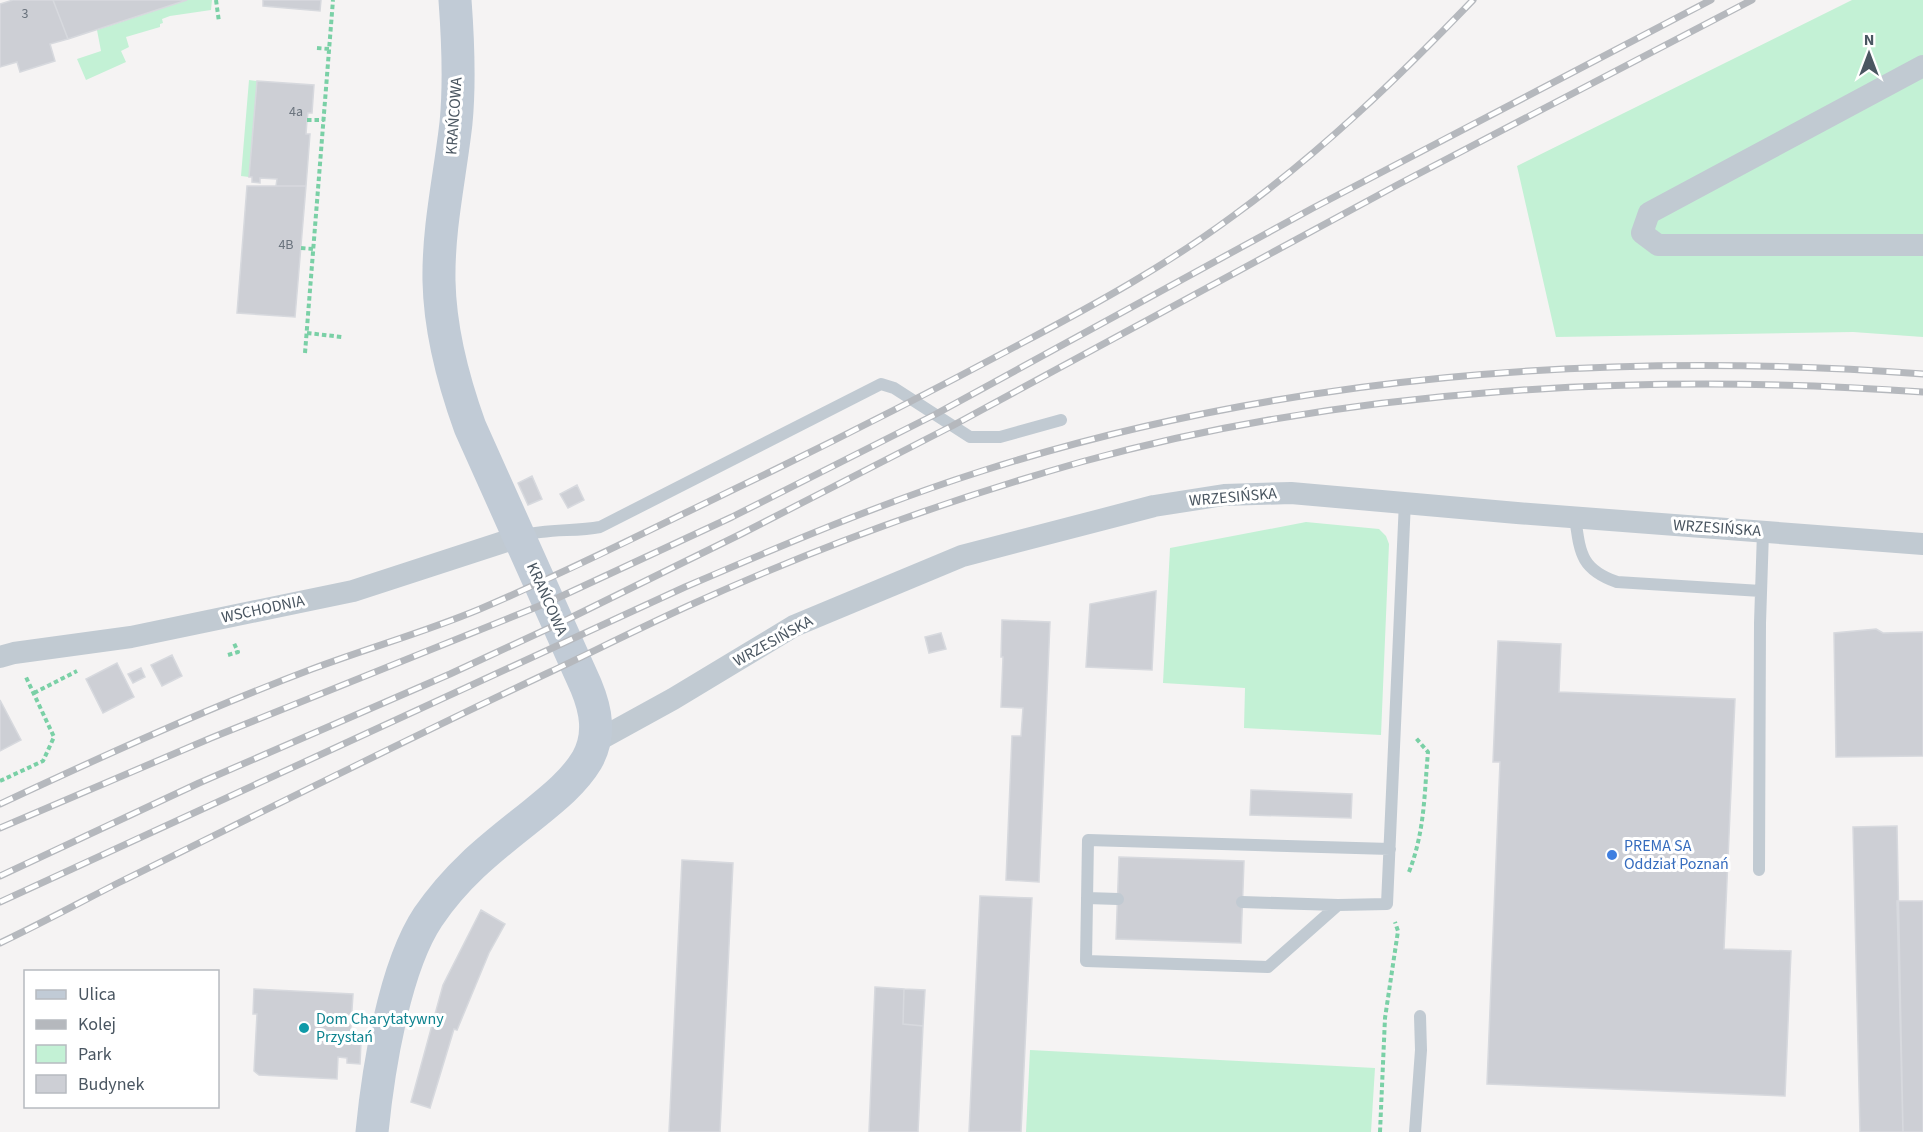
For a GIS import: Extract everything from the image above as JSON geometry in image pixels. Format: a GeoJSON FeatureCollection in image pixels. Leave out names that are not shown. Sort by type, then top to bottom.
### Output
{"type":"FeatureCollection","features":[{"type":"Feature","properties":{"kind":"street","name":"KRAŃCOWA"},"geometry":{"type":"LineString","coordinates":[[372,1132],[391,1018],[403,974],[427,918],[459,876],[563,788],[586,760],[593,743],[597,723],[594,706],[485,462],[458,391],[446,346],[440,300],[440,252],[456,120],[458,51],[455,0]]}},
{"type":"Feature","properties":{"kind":"street"},"geometry":{"type":"LineString","coordinates":[[1923,66],[1649,213],[1642,233],[1658,244],[1923,245]]}},
{"type":"Feature","properties":{"kind":"street","name":"WRZESIŃSKA"},"geometry":{"type":"LineString","coordinates":[[593,743],[673,699],[794,626],[962,556],[1154,506],[1224,495],[1291,493],[1923,544]]}},
{"type":"Feature","properties":{"kind":"street","name":"WSCHODNIA"},"geometry":{"type":"LineString","coordinates":[[7,655],[131,637],[353,591],[519,537]]}},
{"type":"Feature","properties":{"kind":"lane"},"geometry":{"type":"LineString","coordinates":[[519,537],[537,531],[580,531],[600,527],[881,384],[894,388],[970,437],[1000,437],[1061,420]]}},
{"type":"Feature","properties":{"kind":"lane"},"geometry":{"type":"LineString","coordinates":[[1242,902],[1387,904],[1405,501]]}},
{"type":"Feature","properties":{"kind":"lane"},"geometry":{"type":"LineString","coordinates":[[1575,517],[1580,551],[1594,571],[1604,577],[1617,582],[1761,591]]}},
{"type":"Feature","properties":{"kind":"lane"},"geometry":{"type":"LineString","coordinates":[[1759,870],[1763,532]]}},
{"type":"Feature","properties":{"kind":"lane"},"geometry":{"type":"LineString","coordinates":[[1338,905],[1268,967],[1086,962],[1088,840],[1390,849]]}},
{"type":"Feature","properties":{"kind":"lane"},"geometry":{"type":"LineString","coordinates":[[1087,898],[1118,898]]}},
{"type":"Feature","properties":{"kind":"lane"},"geometry":{"type":"LineString","coordinates":[[1415,1132],[1421,1050],[1420,1016]]}},
{"type":"Feature","properties":{"kind":"path"},"geometry":{"type":"LineString","coordinates":[[216,0],[219,22]]}},
{"type":"Feature","properties":{"kind":"path"},"geometry":{"type":"LineString","coordinates":[[305,353],[333,0]]}},
{"type":"Feature","properties":{"kind":"path"},"geometry":{"type":"LineString","coordinates":[[317,48],[329,49]]}},
{"type":"Feature","properties":{"kind":"path"},"geometry":{"type":"LineString","coordinates":[[307,120],[324,120]]}},
{"type":"Feature","properties":{"kind":"path"},"geometry":{"type":"LineString","coordinates":[[301,248],[313,249]]}},
{"type":"Feature","properties":{"kind":"path"},"geometry":{"type":"LineString","coordinates":[[307,333],[342,337]]}},
{"type":"Feature","properties":{"kind":"path"},"geometry":{"type":"LineString","coordinates":[[228,655],[238,652],[229,632]]}},
{"type":"Feature","properties":{"kind":"path"},"geometry":{"type":"LineString","coordinates":[[0,781],[43,761],[54,737],[7,655]]}},
{"type":"Feature","properties":{"kind":"path"},"geometry":{"type":"LineString","coordinates":[[1396,716],[1428,752],[1421,836],[1407,879]]}},
{"type":"Feature","properties":{"kind":"path"},"geometry":{"type":"LineString","coordinates":[[1380,1132],[1385,1018],[1398,931],[1387,904]]}},
{"type":"Feature","properties":{"kind":"green space"},"geometry":{"type":"Polygon","coordinates":[[[187,0],[212,0],[211,10],[170,16],[162,19],[163,23],[160,27],[126,37],[129,47],[121,51],[126,62],[86,80],[77,59],[101,51],[97,30],[187,0]]]}},
{"type":"Feature","properties":{"kind":"green space"},"geometry":{"type":"Polygon","coordinates":[[[1852,0],[1923,0],[1923,337],[1853,332],[1556,337],[1517,166],[1852,0]]]}},
{"type":"Feature","properties":{"kind":"green space"},"geometry":{"type":"Polygon","coordinates":[[[249,80],[257,81],[249,177],[241,176],[249,80]]]}},
{"type":"Feature","properties":{"kind":"green space"},"geometry":{"type":"Polygon","coordinates":[[[1306,522],[1379,529],[1386,536],[1389,544],[1381,735],[1244,728],[1245,688],[1163,683],[1170,548],[1306,522]]]}},
{"type":"Feature","properties":{"kind":"green space"},"geometry":{"type":"Polygon","coordinates":[[[1030,1050],[1375,1068],[1371,1132],[1026,1132],[1030,1050]]]}},
{"type":"Feature","properties":{"kind":"building"},"geometry":{"type":"Polygon","coordinates":[[[13,0],[53,0],[68,39],[50,44],[55,61],[20,72],[17,62],[0,67],[0,4],[13,0]]]}},
{"type":"Feature","properties":{"kind":"building"},"geometry":{"type":"Polygon","coordinates":[[[53,0],[187,0],[68,39],[53,0]]]}},
{"type":"Feature","properties":{"kind":"building"},"geometry":{"type":"Polygon","coordinates":[[[263,0],[321,0],[320,11],[263,6],[263,0]]]}},
{"type":"Feature","properties":{"kind":"building"},"geometry":{"type":"Polygon","coordinates":[[[257,81],[314,85],[312,113],[308,113],[307,120],[306,134],[310,134],[306,186],[276,186],[277,179],[260,178],[260,183],[252,182],[252,177],[249,177],[257,81]]]}},
{"type":"Feature","properties":{"kind":"building"},"geometry":{"type":"Polygon","coordinates":[[[247,186],[306,186],[295,317],[237,313],[247,186]]]}},
{"type":"Feature","properties":{"kind":"building"},"geometry":{"type":"Polygon","coordinates":[[[532,476],[542,499],[528,505],[518,483],[532,476]]]}},
{"type":"Feature","properties":{"kind":"building"},"geometry":{"type":"Polygon","coordinates":[[[577,485],[584,500],[568,508],[560,494],[577,485]]]}},
{"type":"Feature","properties":{"kind":"building"},"geometry":{"type":"Polygon","coordinates":[[[1156,591],[1152,670],[1086,667],[1090,604],[1156,591]]]}},
{"type":"Feature","properties":{"kind":"building"},"geometry":{"type":"Polygon","coordinates":[[[1002,620],[1050,622],[1039,882],[1006,880],[1012,736],[1021,736],[1023,708],[1001,707],[1002,620]]]}},
{"type":"Feature","properties":{"kind":"building"},"geometry":{"type":"Polygon","coordinates":[[[1876,629],[1883,633],[1923,632],[1923,756],[1836,757],[1834,633],[1876,629]]]}},
{"type":"Feature","properties":{"kind":"building"},"geometry":{"type":"Polygon","coordinates":[[[941,633],[946,649],[929,653],[925,637],[941,633]]]}},
{"type":"Feature","properties":{"kind":"building","name":"PREMA SA Oddział Poznań"},"geometry":{"type":"Polygon","coordinates":[[[1498,641],[1561,644],[1559,692],[1735,699],[1724,949],[1791,951],[1785,1096],[1487,1084],[1500,762],[1493,762],[1498,641]]]}},
{"type":"Feature","properties":{"kind":"building"},"geometry":{"type":"Polygon","coordinates":[[[172,655],[182,676],[162,686],[151,665],[172,655]]]}},
{"type":"Feature","properties":{"kind":"building"},"geometry":{"type":"Polygon","coordinates":[[[117,663],[134,697],[103,713],[86,679],[117,663]]]}},
{"type":"Feature","properties":{"kind":"building"},"geometry":{"type":"Polygon","coordinates":[[[141,668],[145,677],[133,683],[128,674],[141,668]]]}},
{"type":"Feature","properties":{"kind":"building"},"geometry":{"type":"Polygon","coordinates":[[[0,700],[21,740],[0,751],[0,700]]]}},
{"type":"Feature","properties":{"kind":"building"},"geometry":{"type":"Polygon","coordinates":[[[1251,790],[1352,794],[1351,818],[1250,815],[1251,790]]]}},
{"type":"Feature","properties":{"kind":"building"},"geometry":{"type":"Polygon","coordinates":[[[1897,826],[1903,1132],[1860,1132],[1853,827],[1897,826]]]}},
{"type":"Feature","properties":{"kind":"building"},"geometry":{"type":"Polygon","coordinates":[[[1119,857],[1244,861],[1241,943],[1116,939],[1119,857]]]}},
{"type":"Feature","properties":{"kind":"building"},"geometry":{"type":"Polygon","coordinates":[[[682,860],[733,863],[720,1132],[669,1132],[682,860]]]}},
{"type":"Feature","properties":{"kind":"building"},"geometry":{"type":"Polygon","coordinates":[[[980,896],[1032,898],[1021,1132],[969,1132],[980,896]]]}},
{"type":"Feature","properties":{"kind":"building"},"geometry":{"type":"Polygon","coordinates":[[[1897,901],[1923,901],[1923,1132],[1903,1132],[1897,901]]]}},
{"type":"Feature","properties":{"kind":"building"},"geometry":{"type":"Polygon","coordinates":[[[481,910],[505,924],[489,953],[457,1030],[454,1029],[430,1108],[411,1102],[443,985],[481,910]]]}},
{"type":"Feature","properties":{"kind":"building"},"geometry":{"type":"Polygon","coordinates":[[[875,987],[904,989],[903,1024],[923,1026],[918,1132],[869,1132],[875,987]]]}},
{"type":"Feature","properties":{"kind":"building","name":"Dom Charytatywny Przystań"},"geometry":{"type":"Polygon","coordinates":[[[254,989],[353,994],[350,1041],[361,1042],[360,1064],[347,1063],[347,1058],[338,1057],[337,1079],[259,1075],[254,1071],[257,1014],[253,1014],[254,989]]]}},
{"type":"Feature","properties":{"kind":"building"},"geometry":{"type":"Polygon","coordinates":[[[904,989],[925,990],[923,1026],[903,1024],[904,989]]]}},
{"type":"Feature","properties":{"kind":"railway"},"geometry":{"type":"LineString","coordinates":[[0,804],[233,700],[312,669],[417,633],[517,593],[835,440],[1076,314],[1130,284],[1182,251],[1266,192],[1358,113],[1473,0]]}},
{"type":"Feature","properties":{"kind":"railway"},"geometry":{"type":"LineString","coordinates":[[0,828],[211,738],[549,602],[732,517],[936,414],[1313,208],[1711,0]]}},
{"type":"Feature","properties":{"kind":"railway"},"geometry":{"type":"LineString","coordinates":[[0,876],[199,783],[450,674],[743,533],[952,426],[1399,184],[1752,0]]}},
{"type":"Feature","properties":{"kind":"railway"},"geometry":{"type":"LineString","coordinates":[[0,902],[685,587],[869,511],[944,483],[1096,438],[1212,412],[1329,392],[1448,378],[1567,369],[1686,366],[1805,367],[1923,374]]}},
{"type":"Feature","properties":{"kind":"railway"},"geometry":{"type":"LineString","coordinates":[[0,943],[388,750],[688,606],[784,564],[882,526],[981,492],[1081,462],[1182,437],[1286,417],[1392,402],[1499,392],[1606,386],[1713,384],[1819,386],[1923,392]]}},
{"type":"Feature","properties":{"kind":"place","name":"PREMA SA Oddział Poznań"},"geometry":{"type":"Point","coordinates":[1612,855]}},
{"type":"Feature","properties":{"kind":"place","name":"Dom Charytatywny Przystań"},"geometry":{"type":"Point","coordinates":[304,1028]}}]}
